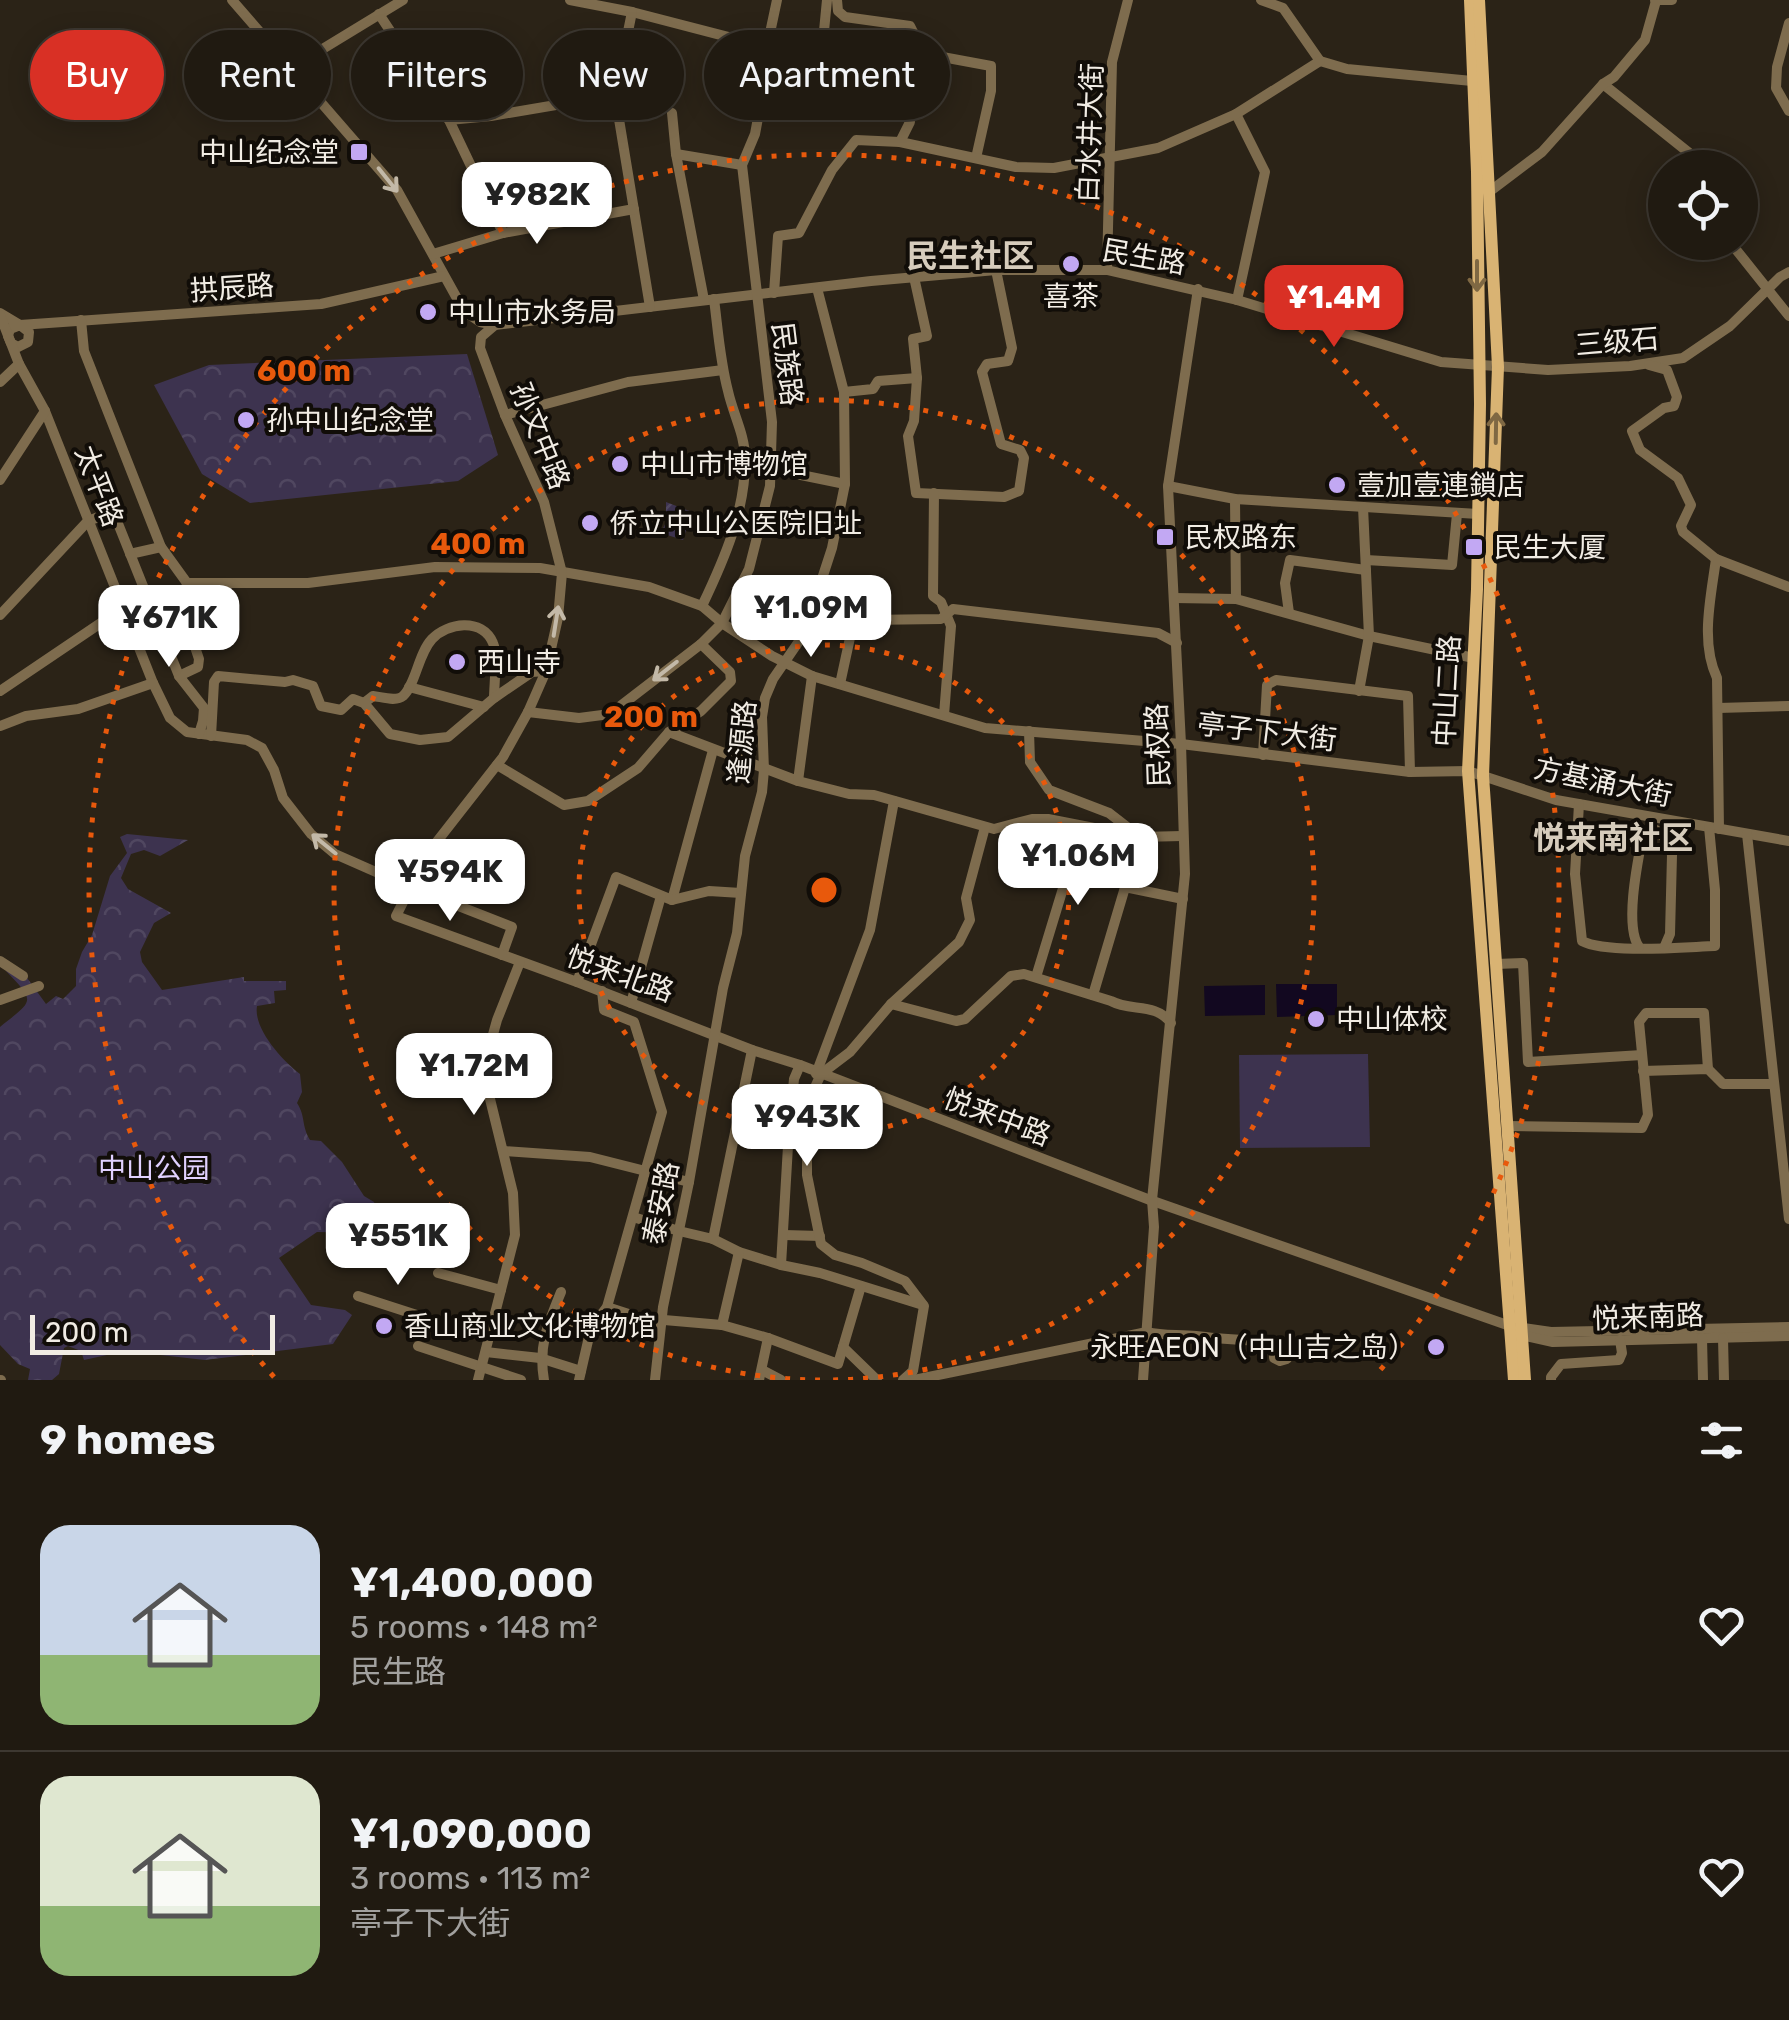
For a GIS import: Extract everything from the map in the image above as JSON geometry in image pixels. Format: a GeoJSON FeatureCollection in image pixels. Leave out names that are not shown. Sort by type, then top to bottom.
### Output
{"type":"FeatureCollection","features":[{"type":"Feature","properties":{"kind":"main road","name":"中山二路"},"geometry":{"type":"LineString","coordinates":[[1475,2],[1472,81],[1480,404],[1474,658],[1476,773],[1516,1331],[1525,1380]]}},
{"type":"Feature","properties":{"kind":"main road","name":"中山二路"},"geometry":{"type":"LineString","coordinates":[[1475,2],[1498,367],[1476,773],[1496,964],[1507,1126],[1516,1331],[1514,1380]]}},
{"type":"Feature","properties":{"kind":"street"},"geometry":{"type":"LineString","coordinates":[[232,0],[259,30]]}},
{"type":"Feature","properties":{"kind":"street"},"geometry":{"type":"LineString","coordinates":[[331,44],[404,0]]}},
{"type":"Feature","properties":{"kind":"street"},"geometry":{"type":"LineString","coordinates":[[570,0],[704,31]]}},
{"type":"Feature","properties":{"kind":"street"},"geometry":{"type":"LineString","coordinates":[[771,30],[777,0]]}},
{"type":"Feature","properties":{"kind":"street"},"geometry":{"type":"LineString","coordinates":[[824,30],[826,0]]}},
{"type":"Feature","properties":{"kind":"street"},"geometry":{"type":"LineString","coordinates":[[837,0],[838,10],[845,17],[910,26],[912,30]]}},
{"type":"Feature","properties":{"kind":"street","name":"白水井大街"},"geometry":{"type":"LineString","coordinates":[[1107,270],[1112,62],[1128,0]]}},
{"type":"Feature","properties":{"kind":"street"},"geometry":{"type":"LineString","coordinates":[[1261,0],[1285,4],[1320,61],[1347,69],[1472,81]]}},
{"type":"Feature","properties":{"kind":"street"},"geometry":{"type":"LineString","coordinates":[[1489,192],[1542,152],[1614,77],[1645,40],[1655,0],[1672,0]]}},
{"type":"Feature","properties":{"kind":"street"},"geometry":{"type":"LineString","coordinates":[[628,30],[632,12]]}},
{"type":"Feature","properties":{"kind":"street"},"geometry":{"type":"LineString","coordinates":[[380,14],[390,30]]}},
{"type":"Feature","properties":{"kind":"street"},"geometry":{"type":"LineString","coordinates":[[1789,23],[1777,67],[1776,88],[1789,111]]}},
{"type":"Feature","properties":{"kind":"street"},"geometry":{"type":"LineString","coordinates":[[950,58],[991,66],[991,91],[976,158]]}},
{"type":"Feature","properties":{"kind":"street"},"geometry":{"type":"LineString","coordinates":[[774,294],[778,236],[799,233],[832,170],[856,140],[900,142],[1016,167],[1054,168],[1158,148],[1236,114],[1320,61]]}},
{"type":"Feature","properties":{"kind":"street"},"geometry":{"type":"LineString","coordinates":[[1604,84],[1686,150]]}},
{"type":"Feature","properties":{"kind":"street"},"geometry":{"type":"LineString","coordinates":[[331,112],[397,190],[464,311],[480,322],[495,325]]}},
{"type":"Feature","properties":{"kind":"street"},"geometry":{"type":"LineString","coordinates":[[1236,114],[1265,172],[1237,300]]}},
{"type":"Feature","properties":{"kind":"street"},"geometry":{"type":"LineString","coordinates":[[449,120],[502,232]]}},
{"type":"Feature","properties":{"kind":"street"},"geometry":{"type":"LineString","coordinates":[[619,120],[650,306]]}},
{"type":"Feature","properties":{"kind":"street"},"geometry":{"type":"LineString","coordinates":[[673,120],[686,205],[746,462],[730,540],[702,606]]}},
{"type":"Feature","properties":{"kind":"street"},"geometry":{"type":"LineString","coordinates":[[676,154],[742,165],[758,120]]}},
{"type":"Feature","properties":{"kind":"street"},"geometry":{"type":"LineString","coordinates":[[900,142],[909,120]]}},
{"type":"Feature","properties":{"kind":"street","name":"民族路"},"geometry":{"type":"LineString","coordinates":[[528,712],[579,718],[610,714],[702,644],[722,622],[749,568],[770,486],[772,422],[742,165]]}},
{"type":"Feature","properties":{"kind":"street"},"geometry":{"type":"LineString","coordinates":[[432,254],[502,232],[634,209]]}},
{"type":"Feature","properties":{"kind":"street"},"geometry":{"type":"LineString","coordinates":[[1744,260],[1789,316]]}},
{"type":"Feature","properties":{"kind":"street"},"geometry":{"type":"LineString","coordinates":[[914,277],[927,336],[913,339],[917,378],[914,421],[908,436],[916,493],[1004,497],[1019,491],[1024,458],[1020,450],[1001,444],[982,372],[987,364],[1008,361],[1012,348],[996,270]]}},
{"type":"Feature","properties":{"kind":"street","name":"民生路"},"geometry":{"type":"LineString","coordinates":[[495,325],[914,277],[996,270],[1107,270],[1237,300],[1441,362],[1478,366]]}},
{"type":"Feature","properties":{"kind":"street","name":"三级石"},"geometry":{"type":"LineString","coordinates":[[1478,366],[1548,370],[1683,358],[1730,326],[1780,276],[1789,272]]}},
{"type":"Feature","properties":{"kind":"street","name":"拱辰路"},"geometry":{"type":"LineString","coordinates":[[24,328],[81,320],[321,304],[444,276]]}},
{"type":"Feature","properties":{"kind":"street","name":"逢源路"},"geometry":{"type":"LineString","coordinates":[[715,1034],[737,934],[745,856],[762,792],[765,698],[773,679],[804,634],[832,548],[845,484],[844,392],[817,288]]}},
{"type":"Feature","properties":{"kind":"street","name":"民权路"},"geometry":{"type":"LineString","coordinates":[[1144,1380],[1154,1227],[1152,1201],[1185,874],[1168,486],[1198,290]]}},
{"type":"Feature","properties":{"kind":"street"},"geometry":{"type":"LineString","coordinates":[[0,314],[24,328],[29,339],[18,363],[0,382]]}},
{"type":"Feature","properties":{"kind":"street","name":"太平路"},"geometry":{"type":"LineString","coordinates":[[0,314],[18,363],[46,412],[170,718],[188,732],[247,740],[262,748],[283,798],[311,834],[335,854],[512,927],[502,955]]}},
{"type":"Feature","properties":{"kind":"street"},"geometry":{"type":"LineString","coordinates":[[81,320],[84,352],[161,547],[187,583],[184,611],[199,658],[198,667],[179,676]]}},
{"type":"Feature","properties":{"kind":"street","name":"孙文中路"},"geometry":{"type":"LineString","coordinates":[[396,916],[428,853],[497,765],[528,712],[546,671],[558,618],[562,573],[544,502],[480,348],[481,336],[495,325]]}},
{"type":"Feature","properties":{"kind":"street"},"geometry":{"type":"LineString","coordinates":[[24,328],[10,329],[10,340],[18,347],[25,345]]}},
{"type":"Feature","properties":{"kind":"street"},"geometry":{"type":"LineString","coordinates":[[1645,364],[1666,370],[1677,397],[1674,406],[1664,408],[1632,431],[1640,450],[1678,478],[1691,505],[1681,526],[1683,532],[1716,559],[1789,587]]}},
{"type":"Feature","properties":{"kind":"street"},"geometry":{"type":"LineString","coordinates":[[505,414],[628,382],[723,370]]}},
{"type":"Feature","properties":{"kind":"street"},"geometry":{"type":"LineString","coordinates":[[844,392],[872,389],[878,381],[917,378]]}},
{"type":"Feature","properties":{"kind":"street"},"geometry":{"type":"LineString","coordinates":[[0,480],[46,412]]}},
{"type":"Feature","properties":{"kind":"street"},"geometry":{"type":"LineString","coordinates":[[801,475],[845,484]]}},
{"type":"Feature","properties":{"kind":"street"},"geometry":{"type":"LineString","coordinates":[[1168,486],[1234,499],[1478,514]]}},
{"type":"Feature","properties":{"kind":"street"},"geometry":{"type":"LineString","coordinates":[[934,493],[934,596],[941,602],[951,626],[944,715]]}},
{"type":"Feature","properties":{"kind":"street"},"geometry":{"type":"LineString","coordinates":[[1234,499],[1236,600]]}},
{"type":"Feature","properties":{"kind":"street"},"geometry":{"type":"LineString","coordinates":[[1359,691],[1369,636],[1363,508]]}},
{"type":"Feature","properties":{"kind":"street"},"geometry":{"type":"LineString","coordinates":[[0,615],[88,521],[109,512],[116,516],[179,676],[204,708],[205,735]]}},
{"type":"Feature","properties":{"kind":"street"},"geometry":{"type":"LineString","coordinates":[[1289,613],[1285,584],[1290,560],[1452,565],[1457,514]]}},
{"type":"Feature","properties":{"kind":"street"},"geometry":{"type":"LineString","coordinates":[[130,554],[161,547]]}},
{"type":"Feature","properties":{"kind":"street"},"geometry":{"type":"LineString","coordinates":[[1579,804],[1575,874],[1582,941],[1594,947],[1715,946],[1718,708],[1708,611],[1716,559]]}},
{"type":"Feature","properties":{"kind":"street","name":"亭子下大街"},"geometry":{"type":"LineString","coordinates":[[187,583],[308,583],[435,567],[540,568],[649,587],[702,606],[785,664],[812,676],[985,728],[1181,744],[1410,772],[1476,773]]}},
{"type":"Feature","properties":{"kind":"street"},"geometry":{"type":"LineString","coordinates":[[1174,598],[1236,600],[1369,636],[1474,658]]}},
{"type":"Feature","properties":{"kind":"street"},"geometry":{"type":"LineString","coordinates":[[0,691],[123,608]]}},
{"type":"Feature","properties":{"kind":"street"},"geometry":{"type":"LineString","coordinates":[[840,684],[854,624],[866,620],[941,619],[953,609],[1158,634],[1176,643]]}},
{"type":"Feature","properties":{"kind":"street"},"geometry":{"type":"LineString","coordinates":[[364,703],[372,696],[397,699],[405,695],[431,640],[450,626],[474,626],[494,644],[494,698]]}},
{"type":"Feature","properties":{"kind":"street"},"geometry":{"type":"LineString","coordinates":[[497,765],[564,804],[588,800],[638,768],[669,732],[701,711],[731,681],[730,672],[702,644]]}},
{"type":"Feature","properties":{"kind":"street"},"geometry":{"type":"LineString","coordinates":[[205,735],[218,676],[292,680],[313,686],[321,706],[341,710],[352,699],[364,703],[390,734],[420,740],[448,737],[532,672],[546,671]]}},
{"type":"Feature","properties":{"kind":"street"},"geometry":{"type":"LineString","coordinates":[[798,781],[812,676]]}},
{"type":"Feature","properties":{"kind":"street"},"geometry":{"type":"LineString","coordinates":[[1263,755],[1268,685],[1276,680],[1408,696],[1410,772]]}},
{"type":"Feature","properties":{"kind":"street"},"geometry":{"type":"LineString","coordinates":[[0,726],[26,716],[78,709],[153,682]]}},
{"type":"Feature","properties":{"kind":"street"},"geometry":{"type":"LineString","coordinates":[[408,687],[484,707]]}},
{"type":"Feature","properties":{"kind":"street"},"geometry":{"type":"LineString","coordinates":[[1718,708],[1789,706]]}},
{"type":"Feature","properties":{"kind":"street"},"geometry":{"type":"LineString","coordinates":[[1028,731],[1030,762],[1049,790],[1109,812],[1140,837]]}},
{"type":"Feature","properties":{"kind":"street"},"geometry":{"type":"LineString","coordinates":[[669,732],[798,781],[874,796],[994,829],[1048,819],[1140,837],[1182,836]]}},
{"type":"Feature","properties":{"kind":"street"},"geometry":{"type":"LineString","coordinates":[[632,1003],[713,750]]}},
{"type":"Feature","properties":{"kind":"street","name":"方基涌大街"},"geometry":{"type":"LineString","coordinates":[[1476,773],[1556,800],[1657,824],[1714,828],[1789,841]]}},
{"type":"Feature","properties":{"kind":"street"},"geometry":{"type":"LineString","coordinates":[[888,1380],[900,1380],[912,1371],[924,1306],[904,1281],[862,1262],[835,1256],[821,1244],[807,1175],[806,1105],[870,930],[894,801]]}},
{"type":"Feature","properties":{"kind":"street"},"geometry":{"type":"LineString","coordinates":[[1640,947],[1633,938],[1634,882],[1643,834],[1657,824],[1672,855],[1670,934],[1664,948]]}},
{"type":"Feature","properties":{"kind":"street"},"geometry":{"type":"LineString","coordinates":[[1036,977],[1082,826]]}},
{"type":"Feature","properties":{"kind":"street"},"geometry":{"type":"LineString","coordinates":[[818,1073],[850,1052],[891,1004],[959,942],[970,920],[966,898],[985,827]]}},
{"type":"Feature","properties":{"kind":"street"},"geometry":{"type":"LineString","coordinates":[[1747,834],[1774,1084],[1784,1126],[1789,1220]]}},
{"type":"Feature","properties":{"kind":"street"},"geometry":{"type":"LineString","coordinates":[[1094,995],[1140,837]]}},
{"type":"Feature","properties":{"kind":"street"},"geometry":{"type":"LineString","coordinates":[[577,982],[616,877],[667,898],[709,890],[741,893]]}},
{"type":"Feature","properties":{"kind":"street"},"geometry":{"type":"LineString","coordinates":[[1126,888],[1183,899]]}},
{"type":"Feature","properties":{"kind":"street","name":"悦来北路"},"geometry":{"type":"LineString","coordinates":[[396,916],[715,1034]]}},
{"type":"Feature","properties":{"kind":"street"},"geometry":{"type":"LineString","coordinates":[[0,961],[23,976]]}},
{"type":"Feature","properties":{"kind":"street"},"geometry":{"type":"LineString","coordinates":[[478,1380],[514,1235],[513,1193],[490,1099],[486,1056],[520,962]]}},
{"type":"Feature","properties":{"kind":"street"},"geometry":{"type":"LineString","coordinates":[[1496,964],[1522,963],[1528,1062],[1642,1056]]}},
{"type":"Feature","properties":{"kind":"street"},"geometry":{"type":"LineString","coordinates":[[891,1004],[956,1021],[965,1019],[1011,976],[1024,974],[1120,1006],[1151,1008],[1171,1023]]}},
{"type":"Feature","properties":{"kind":"street"},"geometry":{"type":"LineString","coordinates":[[0,1000],[39,986]]}},
{"type":"Feature","properties":{"kind":"street"},"geometry":{"type":"LineString","coordinates":[[486,1352],[540,1358],[580,1375],[591,1328],[607,1306],[662,1112],[634,1022],[604,1010],[602,991]]}},
{"type":"Feature","properties":{"kind":"street"},"geometry":{"type":"LineString","coordinates":[[1507,1126],[1642,1128],[1648,1115],[1639,1022],[1646,1014],[1704,1014],[1708,1069],[1724,1084],[1774,1084]]}},
{"type":"Feature","properties":{"kind":"street","name":"悦来中路"},"geometry":{"type":"LineString","coordinates":[[715,1034],[1152,1201],[1516,1331]]}},
{"type":"Feature","properties":{"kind":"street","name":"泰安路"},"geometry":{"type":"LineString","coordinates":[[656,1380],[662,1307],[715,1034]]}},
{"type":"Feature","properties":{"kind":"street"},"geometry":{"type":"LineString","coordinates":[[713,1239],[752,1050]]}},
{"type":"Feature","properties":{"kind":"street"},"geometry":{"type":"LineString","coordinates":[[781,1265],[789,1129],[794,1079],[800,1065]]}},
{"type":"Feature","properties":{"kind":"street"},"geometry":{"type":"LineString","coordinates":[[1644,1071],[1708,1069]]}},
{"type":"Feature","properties":{"kind":"street"},"geometry":{"type":"LineString","coordinates":[[789,1129],[806,1129]]}},
{"type":"Feature","properties":{"kind":"street"},"geometry":{"type":"LineString","coordinates":[[504,1151],[590,1157],[689,1182]]}},
{"type":"Feature","properties":{"kind":"street"},"geometry":{"type":"LineString","coordinates":[[633,1217],[924,1306]]}},
{"type":"Feature","properties":{"kind":"street"},"geometry":{"type":"LineString","coordinates":[[784,1234],[820,1236]]}},
{"type":"Feature","properties":{"kind":"street"},"geometry":{"type":"LineString","coordinates":[[722,1325],[739,1252]]}},
{"type":"Feature","properties":{"kind":"street"},"geometry":{"type":"LineString","coordinates":[[438,1273],[501,1290]]}},
{"type":"Feature","properties":{"kind":"street"},"geometry":{"type":"LineString","coordinates":[[607,1306],[641,1318],[722,1325],[838,1364],[861,1286]]}},
{"type":"Feature","properties":{"kind":"street"},"geometry":{"type":"LineString","coordinates":[[544,1380],[540,1358],[561,1292]]}},
{"type":"Feature","properties":{"kind":"street"},"geometry":{"type":"LineString","coordinates":[[358,1296],[426,1318]]}},
{"type":"Feature","properties":{"kind":"street"},"geometry":{"type":"LineString","coordinates":[[551,1317],[591,1328]]}},
{"type":"Feature","properties":{"kind":"street","name":"悦来南路"},"geometry":{"type":"LineString","coordinates":[[1516,1331],[1789,1327]]}},
{"type":"Feature","properties":{"kind":"street","name":"悦来南路"},"geometry":{"type":"LineString","coordinates":[[1516,1331],[1553,1342],[1789,1336]]}},
{"type":"Feature","properties":{"kind":"street"},"geometry":{"type":"LineString","coordinates":[[914,1380],[1147,1332],[1168,1337],[1192,1336],[1216,1340],[1274,1342],[1286,1343],[1290,1348],[1288,1359],[1274,1358],[1274,1342]]}},
{"type":"Feature","properties":{"kind":"street"},"geometry":{"type":"LineString","coordinates":[[768,1338],[760,1375],[781,1380]]}},
{"type":"Feature","properties":{"kind":"street"},"geometry":{"type":"LineString","coordinates":[[1702,1338],[1703,1380]]}},
{"type":"Feature","properties":{"kind":"street"},"geometry":{"type":"LineString","coordinates":[[1723,1338],[1724,1380]]}},
{"type":"Feature","properties":{"kind":"street"},"geometry":{"type":"LineString","coordinates":[[1552,1380],[1561,1364],[1618,1360],[1622,1353],[1620,1340]]}},
{"type":"Feature","properties":{"kind":"street"},"geometry":{"type":"LineString","coordinates":[[418,1346],[521,1380]]}},
{"type":"Feature","properties":{"kind":"street"},"geometry":{"type":"LineString","coordinates":[[842,1347],[877,1380]]}},
{"type":"Feature","properties":{"kind":"green space"},"geometry":{"type":"Polygon","coordinates":[[[467,354],[498,455],[458,481],[250,503],[202,474],[154,385],[209,365],[467,354]]]}},
{"type":"Feature","properties":{"kind":"green space"},"geometry":{"type":"Polygon","coordinates":[[[666,502],[692,512],[683,540],[661,533],[666,522],[666,502]]]}},
{"type":"Feature","properties":{"kind":"green space","name":"中山公园"},"geometry":{"type":"Polygon","coordinates":[[[127,834],[188,840],[160,856],[144,850],[131,854],[121,878],[128,889],[171,913],[154,923],[140,952],[142,962],[162,990],[244,977],[244,981],[286,981],[286,990],[274,991],[275,1003],[257,1006],[260,1024],[278,1053],[300,1074],[302,1092],[297,1103],[310,1140],[321,1141],[342,1162],[364,1196],[374,1202],[378,1213],[373,1215],[371,1231],[367,1233],[317,1232],[279,1258],[311,1305],[345,1310],[352,1315],[333,1344],[205,1360],[125,1351],[84,1360],[81,1351],[68,1346],[64,1348],[59,1374],[52,1380],[28,1380],[30,1369],[18,1364],[0,1345],[0,1027],[27,1001],[23,989],[6,971],[22,971],[46,1004],[56,996],[63,999],[76,986],[76,969],[92,935],[110,876],[127,853],[120,837],[127,834]]]}},
{"type":"Feature","properties":{"kind":"green space"},"geometry":{"type":"Polygon","coordinates":[[[1368,1054],[1370,1147],[1240,1148],[1239,1055],[1368,1054]]]}},
{"type":"Feature","properties":{"kind":"shaded area"},"geometry":{"type":"Polygon","coordinates":[[[1276,984],[1337,984],[1337,1015],[1277,1017],[1276,984]]]}},
{"type":"Feature","properties":{"kind":"shaded area"},"geometry":{"type":"Polygon","coordinates":[[[1265,985],[1265,1015],[1205,1016],[1204,986],[1265,985]]]}},
{"type":"Feature","properties":{"kind":"place","name":"中山纪念堂"},"geometry":{"type":"Point","coordinates":[359,152]}},
{"type":"Feature","properties":{"kind":"place","name":"喜茶"},"geometry":{"type":"Point","coordinates":[1071,264]}},
{"type":"Feature","properties":{"kind":"place","name":"中山市水务局"},"geometry":{"type":"Point","coordinates":[428,312]}},
{"type":"Feature","properties":{"kind":"place","name":"孙中山纪念堂"},"geometry":{"type":"Point","coordinates":[246,420]}},
{"type":"Feature","properties":{"kind":"place","name":"中山市博物馆"},"geometry":{"type":"Point","coordinates":[620,464]}},
{"type":"Feature","properties":{"kind":"place","name":"壹加壹連鎖店"},"geometry":{"type":"Point","coordinates":[1337,485]}},
{"type":"Feature","properties":{"kind":"place","name":"侨立中山公医院旧址"},"geometry":{"type":"Point","coordinates":[590,523]}},
{"type":"Feature","properties":{"kind":"place","name":"民权路东"},"geometry":{"type":"Point","coordinates":[1165,537]}},
{"type":"Feature","properties":{"kind":"place","name":"民生大厦"},"geometry":{"type":"Point","coordinates":[1474,547]}},
{"type":"Feature","properties":{"kind":"place","name":"西山寺"},"geometry":{"type":"Point","coordinates":[457,662]}},
{"type":"Feature","properties":{"kind":"place","name":"中山体校"},"geometry":{"type":"Point","coordinates":[1316,1019]}},
{"type":"Feature","properties":{"kind":"place","name":"香山商业文化博物馆"},"geometry":{"type":"Point","coordinates":[384,1326]}},
{"type":"Feature","properties":{"kind":"place","name":"永旺AEON（中山吉之岛）"},"geometry":{"type":"Point","coordinates":[1436,1347]}},
{"type":"Feature","properties":{"kind":"district","name":"民生社区"},"geometry":{"type":"Point","coordinates":[970,256]}},
{"type":"Feature","properties":{"kind":"district","name":"悦来南社区"},"geometry":{"type":"Point","coordinates":[1613,838]}}]}
